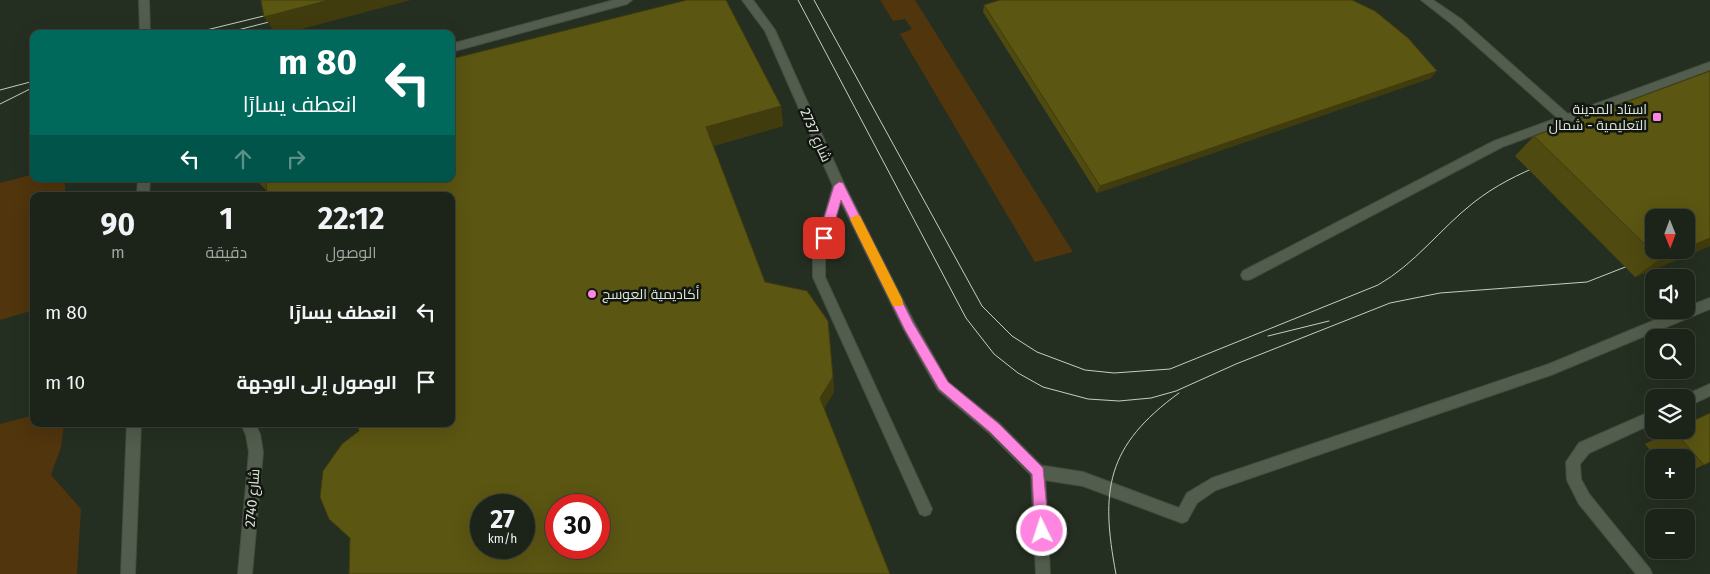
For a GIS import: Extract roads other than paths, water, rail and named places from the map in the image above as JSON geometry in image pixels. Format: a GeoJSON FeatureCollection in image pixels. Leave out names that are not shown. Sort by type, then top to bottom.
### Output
{"type":"FeatureCollection","features":[{"type":"Feature","properties":{"kind":"street"},"geometry":{"type":"LineString","coordinates":[[144,0],[145,30]]}},
{"type":"Feature","properties":{"kind":"street"},"geometry":{"type":"LineString","coordinates":[[455,47],[627,0]]}},
{"type":"Feature","properties":{"kind":"street","name":"شارع 2737"},"geometry":{"type":"LineString","coordinates":[[747,0],[770,30],[839,186],[909,326],[943,386],[994,428],[1038,472]]}},
{"type":"Feature","properties":{"kind":"street"},"geometry":{"type":"LineString","coordinates":[[1426,0],[1457,22],[1566,119]]}},
{"type":"Feature","properties":{"kind":"street"},"geometry":{"type":"LineString","coordinates":[[1247,275],[1498,144],[1710,66]]}},
{"type":"Feature","properties":{"kind":"street"},"geometry":{"type":"LineString","coordinates":[[839,186],[819,256],[819,277],[925,509]]}},
{"type":"Feature","properties":{"kind":"street"},"geometry":{"type":"LineString","coordinates":[[1043,574],[1038,472],[1083,479],[1182,516],[1192,498],[1212,485],[1551,369],[1710,303]]}},
{"type":"Feature","properties":{"kind":"street"},"geometry":{"type":"LineString","coordinates":[[1695,397],[1710,390]]}},
{"type":"Feature","properties":{"kind":"street"},"geometry":{"type":"LineString","coordinates":[[1645,420],[1584,448],[1573,462],[1574,480],[1584,500],[1645,574]]}},
{"type":"Feature","properties":{"kind":"street"},"geometry":{"type":"LineString","coordinates":[[128,574],[134,427]]}},
{"type":"Feature","properties":{"kind":"street","name":"شارع 2740"},"geometry":{"type":"LineString","coordinates":[[245,574],[256,452],[254,434],[250,427]]}},
{"type":"Feature","properties":{"kind":"tram line"},"geometry":{"type":"LineString","coordinates":[[798,0],[966,318],[994,354],[1018,373],[1043,387],[1088,399],[1119,401],[1151,398],[1176,391],[1236,364],[1390,303],[1440,293],[1587,282],[1638,262]]}},
{"type":"Feature","properties":{"kind":"tram line"},"geometry":{"type":"LineString","coordinates":[[814,0],[982,306],[1012,336],[1037,352],[1085,370],[1114,373],[1170,369],[1378,285],[1416,257],[1461,213],[1490,191],[1543,164]]}},
{"type":"Feature","properties":{"kind":"tram line"},"geometry":{"type":"LineString","coordinates":[[206,30],[276,13]]}},
{"type":"Feature","properties":{"kind":"tram line"},"geometry":{"type":"LineString","coordinates":[[238,30],[273,21]]}},
{"type":"Feature","properties":{"kind":"tram line"},"geometry":{"type":"LineString","coordinates":[[0,90],[30,82]]}},
{"type":"Feature","properties":{"kind":"tram line"},"geometry":{"type":"LineString","coordinates":[[0,104],[30,89]]}},
{"type":"Feature","properties":{"kind":"tram line"},"geometry":{"type":"LineString","coordinates":[[1268,336],[1329,321]]}},
{"type":"Feature","properties":{"kind":"tram line"},"geometry":{"type":"LineString","coordinates":[[1116,574],[1109,518],[1110,494],[1114,472],[1123,451],[1136,432],[1179,393]]}},
{"type":"Feature","properties":{"kind":"place","name":"استاد المدينة التعليمية - شمال"},"geometry":{"type":"Point","coordinates":[1657,117]}},
{"type":"Feature","properties":{"kind":"place","name":"أكاديمية العوسج"},"geometry":{"type":"Point","coordinates":[592,294]}}]}
